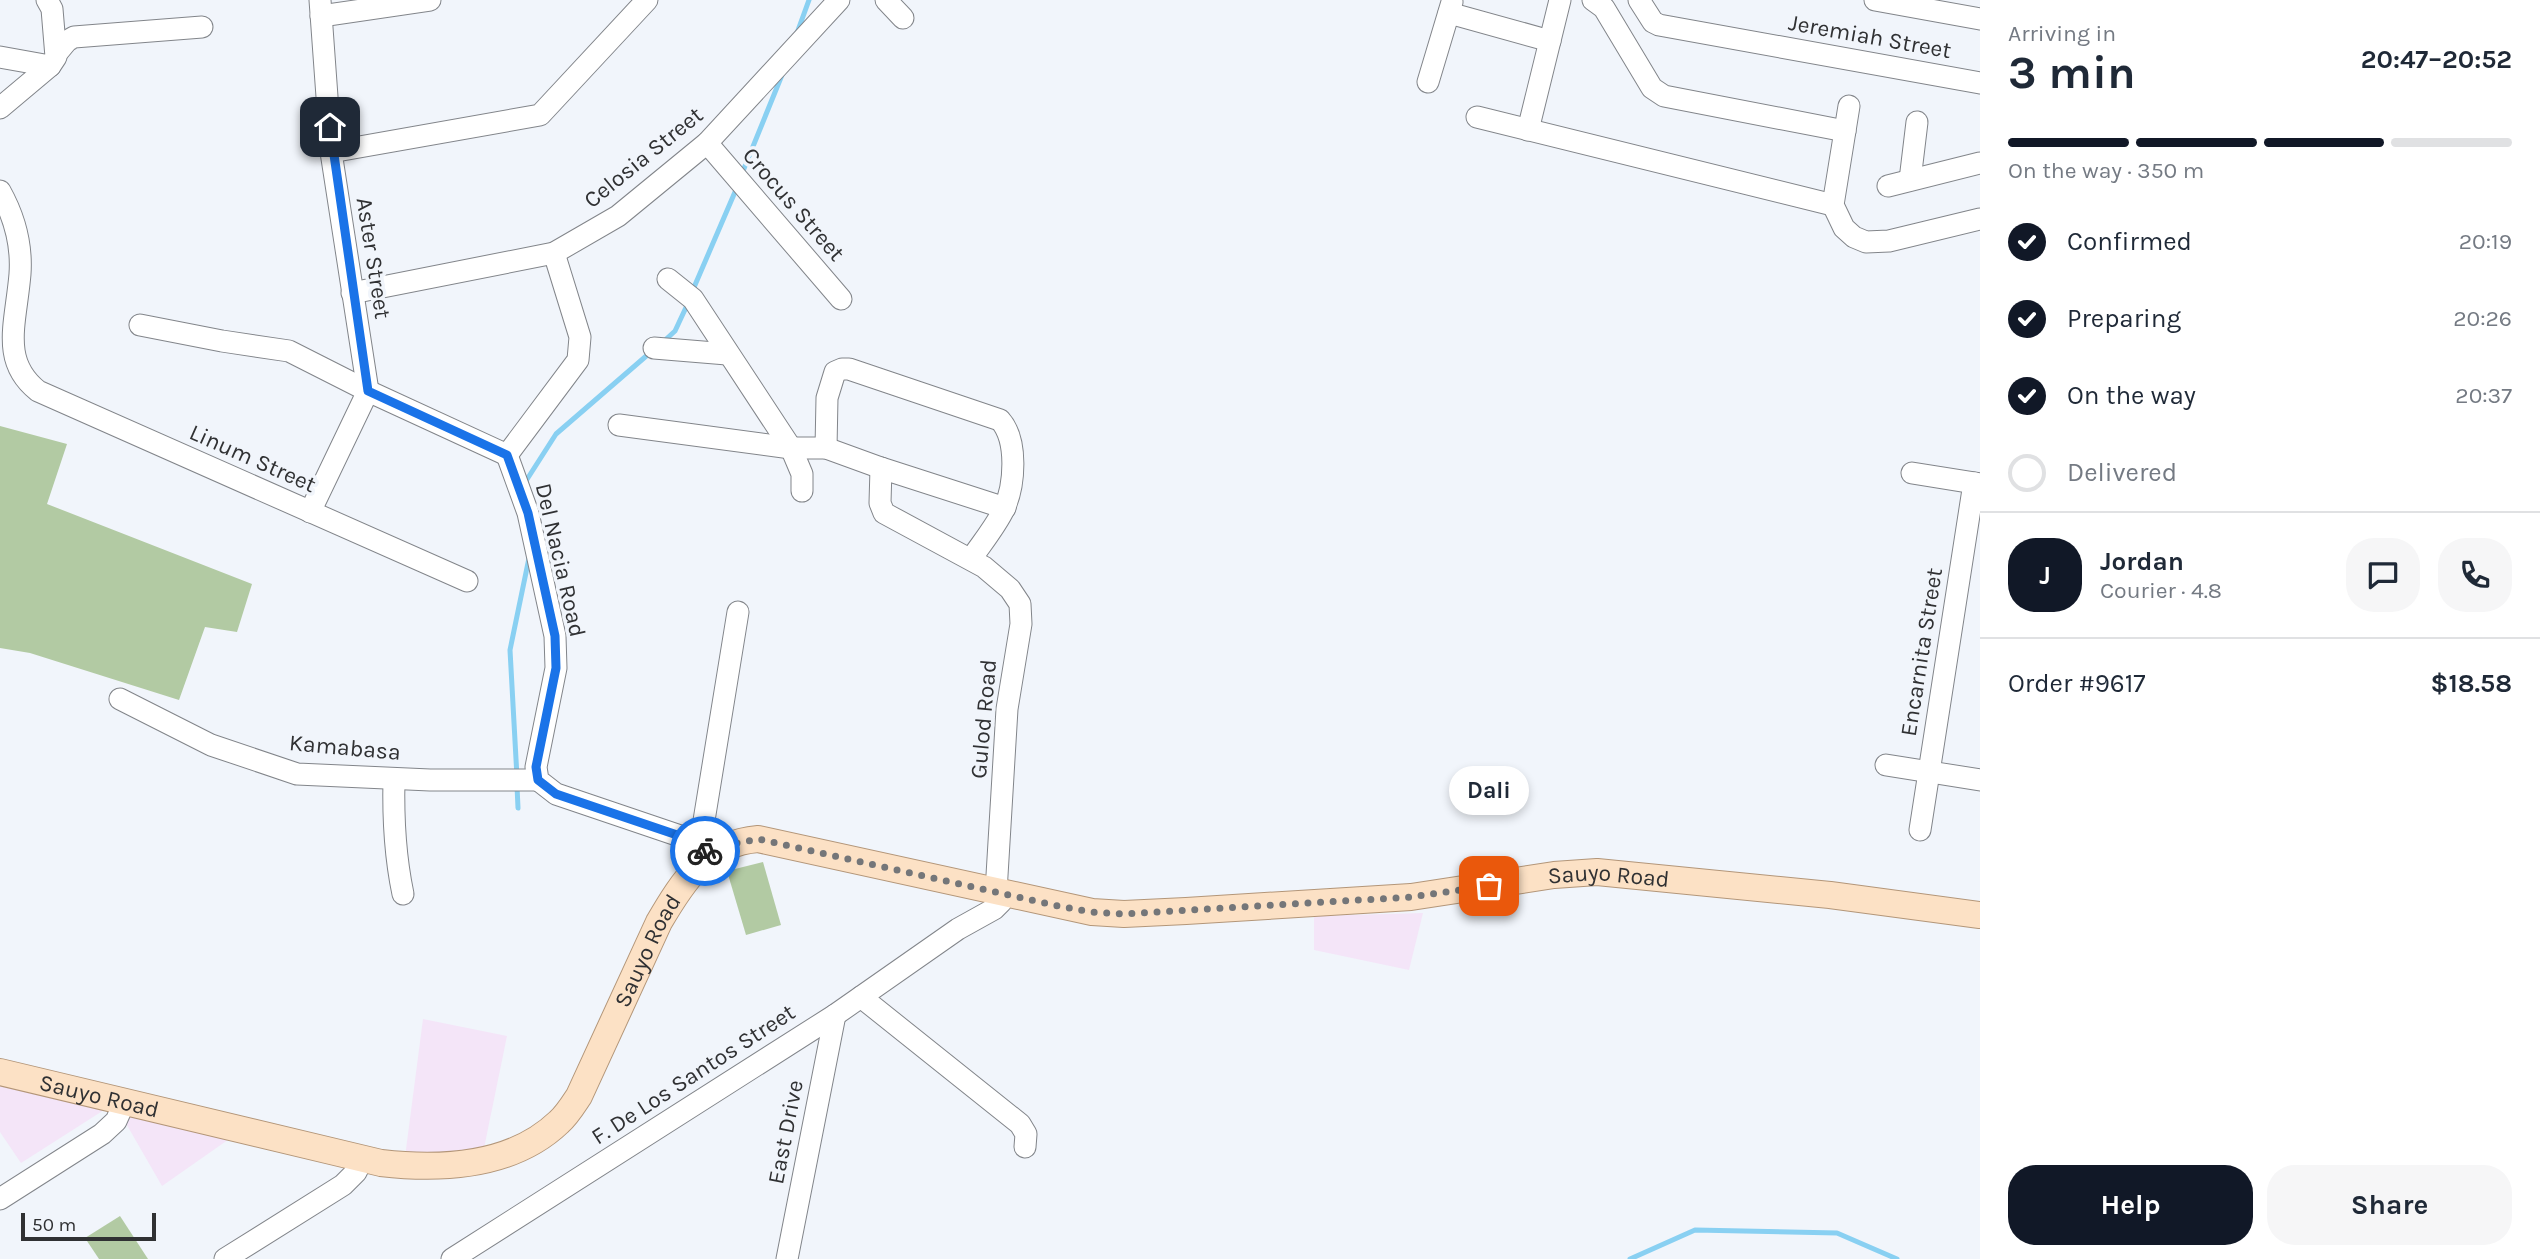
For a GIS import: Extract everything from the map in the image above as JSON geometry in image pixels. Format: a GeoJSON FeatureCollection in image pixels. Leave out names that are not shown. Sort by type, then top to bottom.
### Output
{"type":"FeatureCollection","features":[{"type":"Feature","properties":{"kind":"main road","name":"Sauyo Road"},"geometry":{"type":"LineString","coordinates":[[0,1072],[362,1160],[422,1166],[489,1159],[537,1140],[560,1121],[579,1096],[659,922],[704,850],[758,839],[1092,912],[1124,914],[1411,897],[1554,875],[1597,872],[1830,895],[1980,915]]}},
{"type":"Feature","properties":{"kind":"street"},"geometry":{"type":"LineString","coordinates":[[47,0],[52,9],[53,60]]}},
{"type":"Feature","properties":{"kind":"street"},"geometry":{"type":"LineString","coordinates":[[320,8],[430,0]]}},
{"type":"Feature","properties":{"kind":"street"},"geometry":{"type":"LineString","coordinates":[[331,152],[540,115],[647,0]]}},
{"type":"Feature","properties":{"kind":"street","name":"Celosia Street"},"geometry":{"type":"LineString","coordinates":[[352,293],[554,253],[618,216],[707,143],[839,0]]}},
{"type":"Feature","properties":{"kind":"street"},"geometry":{"type":"LineString","coordinates":[[886,0],[903,18]]}},
{"type":"Feature","properties":{"kind":"street"},"geometry":{"type":"LineString","coordinates":[[1528,130],[1560,0]]}},
{"type":"Feature","properties":{"kind":"street"},"geometry":{"type":"LineString","coordinates":[[1594,0],[1604,8],[1652,88],[1664,96],[1845,131]]}},
{"type":"Feature","properties":{"kind":"street","name":"Jeremiah Street"},"geometry":{"type":"LineString","coordinates":[[1639,0],[1653,22],[1659,25],[1980,83]]}},
{"type":"Feature","properties":{"kind":"street"},"geometry":{"type":"LineString","coordinates":[[1875,0],[1980,19]]}},
{"type":"Feature","properties":{"kind":"street"},"geometry":{"type":"LineString","coordinates":[[1428,82],[1451,7],[1550,41]]}},
{"type":"Feature","properties":{"kind":"street","name":"Aster Street"},"geometry":{"type":"LineString","coordinates":[[320,8],[331,152],[368,391]]}},
{"type":"Feature","properties":{"kind":"street"},"geometry":{"type":"LineString","coordinates":[[0,108],[74,37],[202,27]]}},
{"type":"Feature","properties":{"kind":"street"},"geometry":{"type":"LineString","coordinates":[[0,57],[53,60]]}},
{"type":"Feature","properties":{"kind":"street"},"geometry":{"type":"LineString","coordinates":[[1849,106],[1833,205],[1844,228],[1854,237],[1866,242],[1889,242],[1980,219]]}},
{"type":"Feature","properties":{"kind":"street"},"geometry":{"type":"LineString","coordinates":[[1477,117],[1833,205]]}},
{"type":"Feature","properties":{"kind":"street"},"geometry":{"type":"LineString","coordinates":[[1910,180],[1917,122]]}},
{"type":"Feature","properties":{"kind":"street","name":"Crocus Street"},"geometry":{"type":"LineString","coordinates":[[707,143],[841,299]]}},
{"type":"Feature","properties":{"kind":"street"},"geometry":{"type":"LineString","coordinates":[[1888,186],[1980,163]]}},
{"type":"Feature","properties":{"kind":"street"},"geometry":{"type":"LineString","coordinates":[[0,191],[14,222],[20,259],[20,277],[3,332]]}},
{"type":"Feature","properties":{"kind":"street"},"geometry":{"type":"LineString","coordinates":[[140,325],[289,351],[507,455],[578,360],[580,337],[554,253]]}},
{"type":"Feature","properties":{"kind":"street"},"geometry":{"type":"LineString","coordinates":[[668,279],[693,299],[791,448],[802,474],[802,491]]}},
{"type":"Feature","properties":{"kind":"street","name":"Linum Street"},"geometry":{"type":"LineString","coordinates":[[3,332],[7,365],[19,381],[467,581]]}},
{"type":"Feature","properties":{"kind":"street"},"geometry":{"type":"LineString","coordinates":[[654,348],[727,354]]}},
{"type":"Feature","properties":{"kind":"street"},"geometry":{"type":"LineString","coordinates":[[826,448],[830,382],[835,372],[842,369],[849,369],[1000,420],[1006,427],[1012,444],[1013,468],[1005,508],[977,563]]}},
{"type":"Feature","properties":{"kind":"street"},"geometry":{"type":"LineString","coordinates":[[310,512],[368,391]]}},
{"type":"Feature","properties":{"kind":"street"},"geometry":{"type":"LineString","coordinates":[[619,425],[791,448],[826,448],[1005,508]]}},
{"type":"Feature","properties":{"kind":"street","name":"Del Nacia Road"},"geometry":{"type":"LineString","coordinates":[[507,455],[528,513],[555,636],[556,668],[536,767],[538,780]]}},
{"type":"Feature","properties":{"kind":"street","name":"Gulod Road"},"geometry":{"type":"LineString","coordinates":[[881,468],[880,503],[884,513],[977,563],[1016,596],[1020,604],[1021,614],[1009,690],[991,891]]}},
{"type":"Feature","properties":{"kind":"street"},"geometry":{"type":"LineString","coordinates":[[1912,473],[1977,484]]}},
{"type":"Feature","properties":{"kind":"street","name":"Encarnita Street"},"geometry":{"type":"LineString","coordinates":[[1920,830],[1977,484]]}},
{"type":"Feature","properties":{"kind":"street"},"geometry":{"type":"LineString","coordinates":[[538,780],[556,794],[683,837],[704,850],[738,612]]}},
{"type":"Feature","properties":{"kind":"street","name":"Kamabasa"},"geometry":{"type":"LineString","coordinates":[[120,699],[211,745],[297,774],[394,779],[538,780]]}},
{"type":"Feature","properties":{"kind":"street"},"geometry":{"type":"LineString","coordinates":[[1886,765],[1980,779]]}},
{"type":"Feature","properties":{"kind":"street"},"geometry":{"type":"LineString","coordinates":[[394,779],[396,859],[403,894]]}},
{"type":"Feature","properties":{"kind":"street"},"geometry":{"type":"LineString","coordinates":[[958,929],[991,891]]}},
{"type":"Feature","properties":{"kind":"street","name":"F. De Los Santos Street"},"geometry":{"type":"LineString","coordinates":[[452,1259],[835,1015],[958,929],[994,909],[1001,902],[991,891]]}},
{"type":"Feature","properties":{"kind":"street"},"geometry":{"type":"LineString","coordinates":[[861,997],[1020,1124],[1026,1134],[1025,1147]]}},
{"type":"Feature","properties":{"kind":"street","name":"East Drive"},"geometry":{"type":"LineString","coordinates":[[787,1259],[835,1015]]}},
{"type":"Feature","properties":{"kind":"street"},"geometry":{"type":"LineString","coordinates":[[0,1199],[102,1135],[116,1121],[125,1101]]}},
{"type":"Feature","properties":{"kind":"street"},"geometry":{"type":"LineString","coordinates":[[225,1259],[342,1185],[356,1172],[362,1160]]}},
{"type":"Feature","properties":{"kind":"shaded area"},"geometry":{"type":"Polygon","coordinates":[[[1423,913],[1409,970],[1314,950],[1314,916],[1423,913]]]}},
{"type":"Feature","properties":{"kind":"shaded area"},"geometry":{"type":"Polygon","coordinates":[[[423,1019],[507,1036],[483,1153],[405,1157],[423,1019]]]}},
{"type":"Feature","properties":{"kind":"shaded area"},"geometry":{"type":"Polygon","coordinates":[[[0,1085],[104,1110],[21,1163],[0,1132],[0,1085]]]}},
{"type":"Feature","properties":{"kind":"shaded area"},"geometry":{"type":"Polygon","coordinates":[[[139,1114],[232,1137],[162,1186],[124,1120],[139,1114]]]}},
{"type":"Feature","properties":{"kind":"green space"},"geometry":{"type":"Polygon","coordinates":[[[0,426],[67,444],[47,504],[252,584],[237,632],[205,627],[179,700],[30,653],[0,648],[0,426]]]}},
{"type":"Feature","properties":{"kind":"green space"},"geometry":{"type":"Polygon","coordinates":[[[763,862],[781,925],[746,935],[727,871],[763,862]]]}},
{"type":"Feature","properties":{"kind":"green space"},"geometry":{"type":"Polygon","coordinates":[[[120,1216],[148,1259],[99,1259],[85,1238],[120,1216]]]}},
{"type":"Feature","properties":{"kind":"waterway"},"geometry":{"type":"LineString","coordinates":[[797,33],[809,0]]}},
{"type":"Feature","properties":{"kind":"waterway"},"geometry":{"type":"LineString","coordinates":[[741,176],[782,75]]}},
{"type":"Feature","properties":{"kind":"waterway"},"geometry":{"type":"LineString","coordinates":[[692,292],[738,185]]}},
{"type":"Feature","properties":{"kind":"waterway"},"geometry":{"type":"LineString","coordinates":[[663,342],[675,331],[689,301]]}},
{"type":"Feature","properties":{"kind":"waterway"},"geometry":{"type":"LineString","coordinates":[[524,484],[556,434],[652,351]]}},
{"type":"Feature","properties":{"kind":"waterway"},"geometry":{"type":"LineString","coordinates":[[517,777],[510,650],[529,558]]}},
{"type":"Feature","properties":{"kind":"waterway"},"geometry":{"type":"LineString","coordinates":[[517,786],[518,808]]}},
{"type":"Feature","properties":{"kind":"waterway"},"geometry":{"type":"LineString","coordinates":[[1630,1259],[1695,1230],[1837,1233],[1897,1259]]}},
{"type":"Feature","properties":{"kind":"way so far"},"geometry":{"type":"LineString","coordinates":[[705,851],[708,856],[745,840],[773,841],[1058,906],[1124,914],[1411,897],[1489,886]]}},
{"type":"Feature","properties":{"kind":"place","name":"Dali"},"geometry":{"type":"Point","coordinates":[1489,886]}},
{"type":"Feature","properties":{"kind":"route"},"geometry":{"type":"LineString","coordinates":[[330,127],[331,152],[368,391],[507,455],[528,513],[555,636],[556,668],[536,767],[538,780],[556,794],[683,837],[705,851]]}}]}
